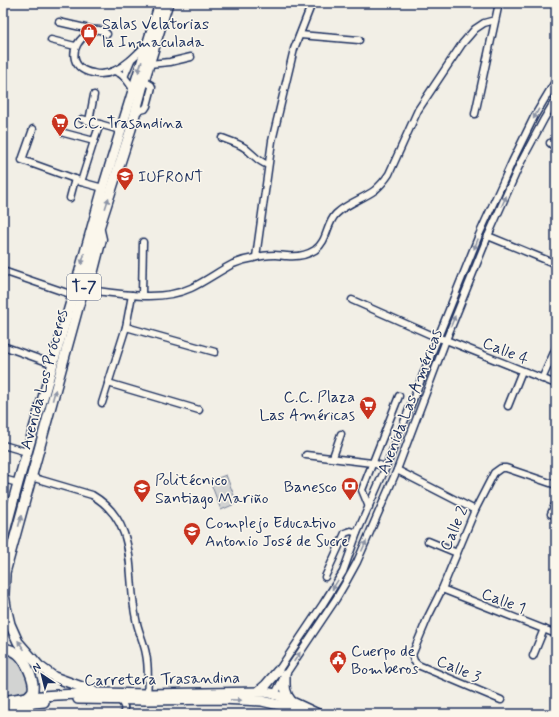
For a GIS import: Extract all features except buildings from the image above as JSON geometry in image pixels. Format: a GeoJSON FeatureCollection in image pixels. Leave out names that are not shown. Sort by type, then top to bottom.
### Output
{"type":"FeatureCollection","features":[{"type":"Feature","properties":{"kind":"highway","name":"Avenida Los Próceres"},"geometry":{"type":"LineString","coordinates":[[100,693],[54,677],[39,666],[18,642],[10,624],[6,607],[4,576],[77,296],[102,188],[160,3]]}},
{"type":"Feature","properties":{"kind":"highway","name":"Avenida Los Próceres"},"geometry":{"type":"LineString","coordinates":[[3,539],[53,364],[100,225],[168,3]]}},
{"type":"Feature","properties":{"kind":"highway"},"geometry":{"type":"LineString","coordinates":[[3,648],[19,655],[28,668],[33,688],[32,693],[27,697]]}},
{"type":"Feature","properties":{"kind":"highway"},"geometry":{"type":"LineString","coordinates":[[266,696],[266,685],[281,673],[284,688],[292,702]]}},
{"type":"Feature","properties":{"kind":"highway","name":"Carretera Trasandina"},"geometry":{"type":"LineString","coordinates":[[3,701],[57,694],[100,693],[147,697],[266,696],[292,702],[318,714]]}},
{"type":"Feature","properties":{"kind":"highway","name":"Carretera Trasandina"},"geometry":{"type":"LineString","coordinates":[[266,696],[300,714]]}},
{"type":"Feature","properties":{"kind":"highway","name":"Carretera Trasandina"},"geometry":{"type":"LineString","coordinates":[[3,710],[16,706],[63,699],[120,700],[147,697]]}},
{"type":"Feature","properties":{"kind":"highway"},"geometry":{"type":"LineString","coordinates":[[3,713],[16,706]]}},
{"type":"Feature","properties":{"kind":"street"},"geometry":{"type":"LineString","coordinates":[[256,257],[272,141],[294,49],[312,3]]}},
{"type":"Feature","properties":{"kind":"street"},"geometry":{"type":"LineString","coordinates":[[475,114],[499,3]]}},
{"type":"Feature","properties":{"kind":"street"},"geometry":{"type":"LineString","coordinates":[[3,271],[77,296],[90,290],[132,295],[165,295],[180,293],[234,264],[256,257],[275,255],[304,255],[316,249],[324,241],[330,221],[336,214],[383,183],[389,174],[418,110],[462,44],[475,29],[484,23],[495,20]]}},
{"type":"Feature","properties":{"kind":"street"},"geometry":{"type":"LineString","coordinates":[[59,22],[100,30],[107,34]]}},
{"type":"Feature","properties":{"kind":"street"},"geometry":{"type":"LineString","coordinates":[[94,30],[83,36],[75,46],[74,53],[76,63],[80,69],[89,73],[106,74],[114,71],[125,65],[148,44]]}},
{"type":"Feature","properties":{"kind":"street"},"geometry":{"type":"LineString","coordinates":[[300,35],[359,40]]}},
{"type":"Feature","properties":{"kind":"street"},"geometry":{"type":"LineString","coordinates":[[50,40],[75,46]]}},
{"type":"Feature","properties":{"kind":"street"},"geometry":{"type":"LineString","coordinates":[[149,64],[170,62],[191,57]]}},
{"type":"Feature","properties":{"kind":"street"},"geometry":{"type":"LineString","coordinates":[[124,77],[131,59]]}},
{"type":"Feature","properties":{"kind":"street"},"geometry":{"type":"LineString","coordinates":[[114,71],[120,73],[133,89]]}},
{"type":"Feature","properties":{"kind":"street","name":"Avenida Las Américas"},"geometry":{"type":"LineString","coordinates":[[266,696],[343,572],[357,533],[386,467],[478,238],[534,117],[556,80]]}},
{"type":"Feature","properties":{"kind":"street"},"geometry":{"type":"LineString","coordinates":[[89,121],[94,95]]}},
{"type":"Feature","properties":{"kind":"street","name":"Avenida Las Américas"},"geometry":{"type":"LineString","coordinates":[[281,673],[336,599],[357,562],[397,470],[446,340],[488,236],[520,164],[556,99]]}},
{"type":"Feature","properties":{"kind":"street"},"geometry":{"type":"LineString","coordinates":[[82,120],[120,130]]}},
{"type":"Feature","properties":{"kind":"street"},"geometry":{"type":"LineString","coordinates":[[82,182],[100,124]]}},
{"type":"Feature","properties":{"kind":"street"},"geometry":{"type":"LineString","coordinates":[[33,129],[22,160],[102,188]]}},
{"type":"Feature","properties":{"kind":"street"},"geometry":{"type":"LineString","coordinates":[[64,133],[94,141]]}},
{"type":"Feature","properties":{"kind":"street"},"geometry":{"type":"LineString","coordinates":[[222,138],[238,144],[246,149],[258,161],[268,165]]}},
{"type":"Feature","properties":{"kind":"street"},"geometry":{"type":"LineString","coordinates":[[550,143],[556,148]]}},
{"type":"Feature","properties":{"kind":"street"},"geometry":{"type":"LineString","coordinates":[[70,198],[75,179]]}},
{"type":"Feature","properties":{"kind":"street"},"geometry":{"type":"LineString","coordinates":[[90,290],[103,239],[100,225]]}},
{"type":"Feature","properties":{"kind":"street"},"geometry":{"type":"LineString","coordinates":[[488,236],[556,264]]}},
{"type":"Feature","properties":{"kind":"street"},"geometry":{"type":"LineString","coordinates":[[142,295],[144,242]]}},
{"type":"Feature","properties":{"kind":"street"},"geometry":{"type":"LineString","coordinates":[[102,403],[126,327],[132,295]]}},
{"type":"Feature","properties":{"kind":"street","name":"Calle 4"},"geometry":{"type":"LineString","coordinates":[[352,300],[438,338],[556,384]]}},
{"type":"Feature","properties":{"kind":"street"},"geometry":{"type":"LineString","coordinates":[[126,327],[215,352]]}},
{"type":"Feature","properties":{"kind":"street"},"geometry":{"type":"LineString","coordinates":[[3,346],[53,364]]}},
{"type":"Feature","properties":{"kind":"street"},"geometry":{"type":"LineString","coordinates":[[542,379],[556,348]]}},
{"type":"Feature","properties":{"kind":"street"},"geometry":{"type":"LineString","coordinates":[[508,406],[522,371]]}},
{"type":"Feature","properties":{"kind":"street"},"geometry":{"type":"LineString","coordinates":[[108,383],[200,410]]}},
{"type":"Feature","properties":{"kind":"street"},"geometry":{"type":"LineString","coordinates":[[369,507],[362,490],[398,396]]}},
{"type":"Feature","properties":{"kind":"street"},"geometry":{"type":"LineString","coordinates":[[390,420],[404,422]]}},
{"type":"Feature","properties":{"kind":"street"},"geometry":{"type":"LineString","coordinates":[[333,458],[340,434]]}},
{"type":"Feature","properties":{"kind":"street"},"geometry":{"type":"LineString","coordinates":[[3,445],[27,452]]}},
{"type":"Feature","properties":{"kind":"street"},"geometry":{"type":"LineString","coordinates":[[306,455],[372,462],[386,467]]}},
{"type":"Feature","properties":{"kind":"street","name":"Calle 2"},"geometry":{"type":"LineString","coordinates":[[412,655],[442,589],[475,510],[494,473],[501,468],[506,468],[556,485]]}},
{"type":"Feature","properties":{"kind":"street"},"geometry":{"type":"LineString","coordinates":[[397,470],[475,510]]}},
{"type":"Feature","properties":{"kind":"street"},"geometry":{"type":"LineString","coordinates":[[31,477],[92,495],[101,500],[107,506],[120,524],[129,551],[136,619],[146,654],[148,678],[147,697]]}},
{"type":"Feature","properties":{"kind":"street"},"geometry":{"type":"LineString","coordinates":[[3,479],[18,483]]}},
{"type":"Feature","properties":{"kind":"street"},"geometry":{"type":"LineString","coordinates":[[551,514],[556,502]]}},
{"type":"Feature","properties":{"kind":"street"},"geometry":{"type":"LineString","coordinates":[[325,577],[345,533],[351,531],[357,533]]}},
{"type":"Feature","properties":{"kind":"street"},"geometry":{"type":"LineString","coordinates":[[428,541],[457,553]]}},
{"type":"Feature","properties":{"kind":"street","name":"Calle 1"},"geometry":{"type":"LineString","coordinates":[[442,589],[556,634]]}},
{"type":"Feature","properties":{"kind":"street"},"geometry":{"type":"LineString","coordinates":[[533,656],[544,629]]}},
{"type":"Feature","properties":{"kind":"street","name":"Calle 3"},"geometry":{"type":"LineString","coordinates":[[412,655],[414,661],[418,665],[501,700]]}},
{"type":"Feature","properties":{"kind":"street"},"geometry":{"type":"LineString","coordinates":[[120,700],[125,708],[123,714]]}},
{"type":"Feature","properties":{"kind":"shaded area"},"geometry":{"type":"Polygon","coordinates":[[[226,475],[237,503],[221,510],[210,481],[226,475]]]}},
{"type":"Feature","properties":{"kind":"shaded area"},"geometry":{"type":"Polygon","coordinates":[[[6,653],[16,656],[21,662],[30,686],[29,691],[25,695],[3,698],[3,654],[6,653]]]}},
{"type":"Feature","properties":{"kind":"place","name":"Salas Velatorias la Inmaculada"},"geometry":{"type":"Point","coordinates":[89,47]}},
{"type":"Feature","properties":{"kind":"place","name":"C.C. Trasandina"},"geometry":{"type":"Point","coordinates":[60,137]}},
{"type":"Feature","properties":{"kind":"place","name":"IUFRONT"},"geometry":{"type":"Point","coordinates":[125,191]}},
{"type":"Feature","properties":{"kind":"place","name":"C.C. Plaza Las Américas"},"geometry":{"type":"Point","coordinates":[368,420]}},
{"type":"Feature","properties":{"kind":"place","name":"Banesco"},"geometry":{"type":"Point","coordinates":[350,501]}},
{"type":"Feature","properties":{"kind":"place","name":"Politécnico Santiago Mariño"},"geometry":{"type":"Point","coordinates":[142,503]}},
{"type":"Feature","properties":{"kind":"place","name":"Complejo Educativo Antonio José de Sucre"},"geometry":{"type":"Point","coordinates":[192,546]}},
{"type":"Feature","properties":{"kind":"place","name":"Cuerpo de Bomberos"},"geometry":{"type":"Point","coordinates":[338,674]}}]}
